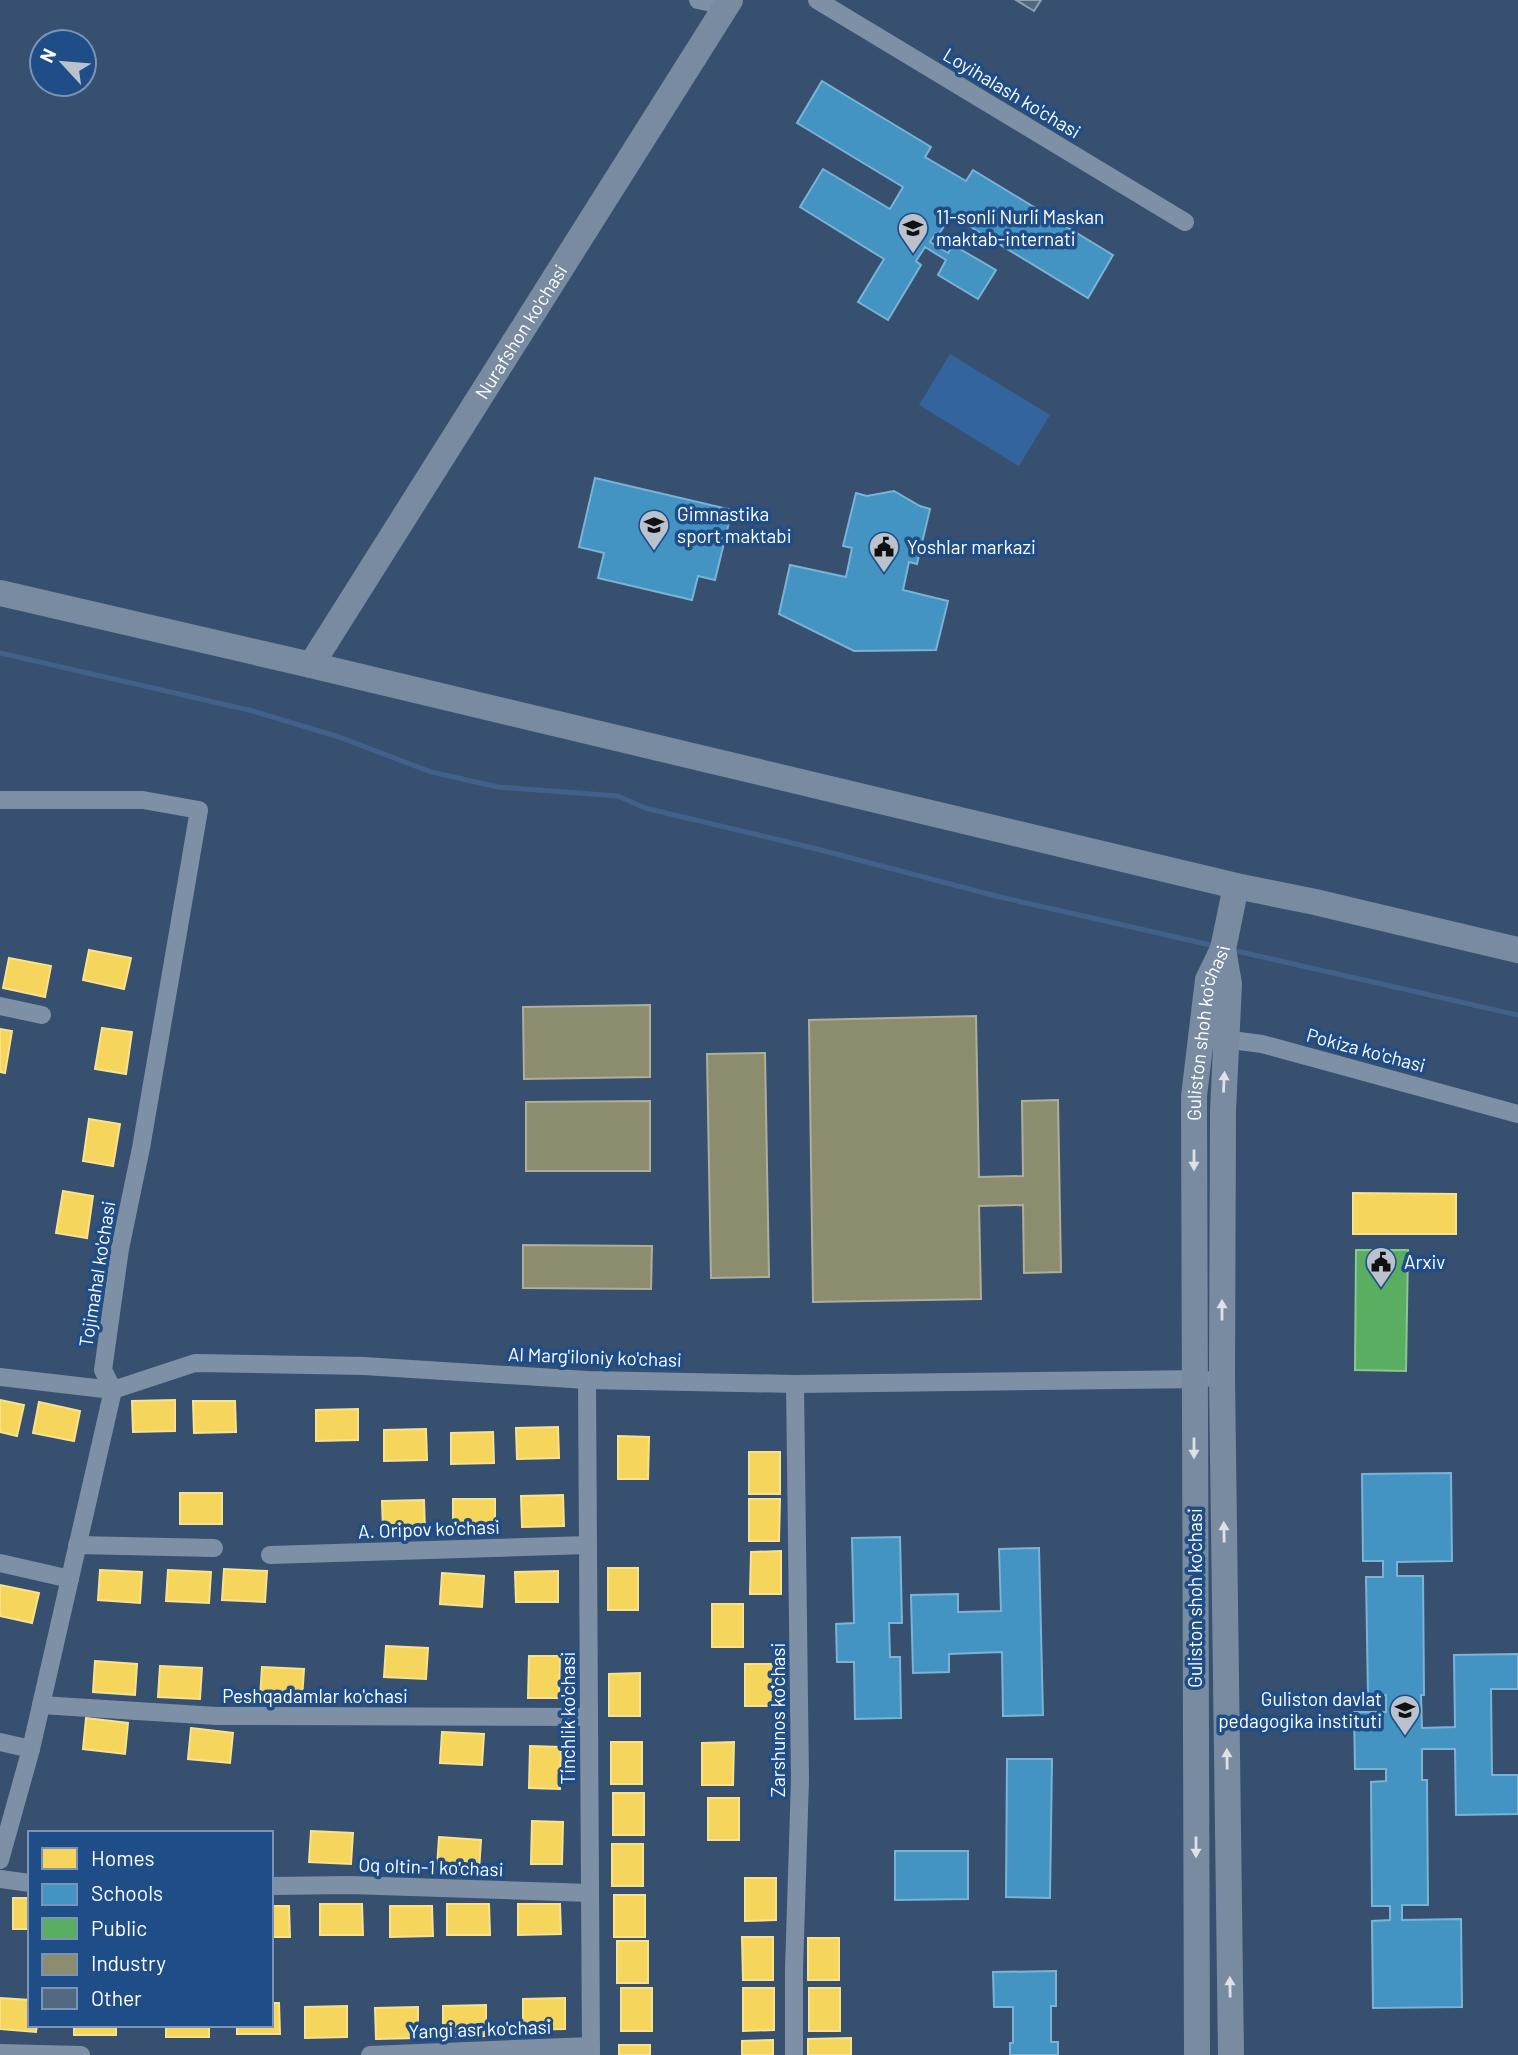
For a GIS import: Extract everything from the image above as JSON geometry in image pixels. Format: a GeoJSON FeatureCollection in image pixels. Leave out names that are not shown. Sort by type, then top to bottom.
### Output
{"type":"FeatureCollection","features":[{"type":"Feature","properties":{"kind":"main road","name":"Nurafshon ko'chasi"},"geometry":{"type":"LineString","coordinates":[[311,665],[728,3]]}},
{"type":"Feature","properties":{"kind":"main road"},"geometry":{"type":"LineString","coordinates":[[0,593],[311,665],[1234,895],[1315,902],[1518,950]]}},
{"type":"Feature","properties":{"kind":"main road","name":"Guliston shoh ko'chasi"},"geometry":{"type":"LineString","coordinates":[[1231,2055],[1222,1378],[1223,1111],[1208,980],[1223,949],[1234,895]]}},
{"type":"Feature","properties":{"kind":"main road","name":"Guliston shoh ko'chasi"},"geometry":{"type":"LineString","coordinates":[[1196,2055],[1194,1096],[1214,1038]]}},
{"type":"Feature","properties":{"kind":"street"},"geometry":{"type":"LineString","coordinates":[[698,0],[728,3]]}},
{"type":"Feature","properties":{"kind":"street","name":"Loyihalash ko'chasi"},"geometry":{"type":"LineString","coordinates":[[817,0],[1185,222]]}},
{"type":"Feature","properties":{"kind":"street","name":"Tojimahal ko'chasi"},"geometry":{"type":"LineString","coordinates":[[0,800],[143,800],[199,810],[143,1135],[120,1249],[103,1370],[113,1390],[31,1749],[0,1860]]}},
{"type":"Feature","properties":{"kind":"street"},"geometry":{"type":"LineString","coordinates":[[0,1006],[42,1015]]}},
{"type":"Feature","properties":{"kind":"street","name":"Pokiza ko'chasi"},"geometry":{"type":"LineString","coordinates":[[1214,1038],[1262,1044],[1518,1114]]}},
{"type":"Feature","properties":{"kind":"street","name":"Al Marg'iloniy ko'chasi"},"geometry":{"type":"LineString","coordinates":[[0,1377],[113,1390],[195,1363],[364,1366],[587,1380],[795,1384],[1222,1378]]}},
{"type":"Feature","properties":{"kind":"street","name":"Tinchlik ko'chasi"},"geometry":{"type":"LineString","coordinates":[[587,1380],[591,2050]]}},
{"type":"Feature","properties":{"kind":"street","name":"Zarshunos ko'chasi"},"geometry":{"type":"LineString","coordinates":[[794,2055],[800,1779],[795,1384]]}},
{"type":"Feature","properties":{"kind":"street"},"geometry":{"type":"LineString","coordinates":[[77,1545],[214,1548]]}},
{"type":"Feature","properties":{"kind":"street","name":"A. Oripov ko'chasi"},"geometry":{"type":"LineString","coordinates":[[270,1555],[588,1545]]}},
{"type":"Feature","properties":{"kind":"street"},"geometry":{"type":"LineString","coordinates":[[0,1563],[70,1579]]}},
{"type":"Feature","properties":{"kind":"street","name":"Peshqadamlar ko'chasi"},"geometry":{"type":"LineString","coordinates":[[41,1704],[217,1717],[589,1717]]}},
{"type":"Feature","properties":{"kind":"street"},"geometry":{"type":"LineString","coordinates":[[0,1742],[31,1749]]}},
{"type":"Feature","properties":{"kind":"street"},"geometry":{"type":"LineString","coordinates":[[0,1879],[28,1883]]}},
{"type":"Feature","properties":{"kind":"street","name":"Oq oltin-1 ko'chasi"},"geometry":{"type":"LineString","coordinates":[[273,1886],[350,1885],[590,1892]]}},
{"type":"Feature","properties":{"kind":"street","name":"Yangi asr ko'chasi"},"geometry":{"type":"LineString","coordinates":[[370,2055],[591,2050]]}},
{"type":"Feature","properties":{"kind":"street"},"geometry":{"type":"LineString","coordinates":[[0,2053],[81,2055]]}},
{"type":"Feature","properties":{"kind":"shaded area"},"geometry":{"type":"Polygon","coordinates":[[[950,354],[1050,415],[1019,466],[919,405],[950,354]]]}},
{"type":"Feature","properties":{"kind":"building: Homes"},"geometry":{"type":"Polygon","coordinates":[[[89,950],[131,958],[124,989],[83,980],[89,950]]]}},
{"type":"Feature","properties":{"kind":"building: Homes"},"geometry":{"type":"Polygon","coordinates":[[[9,958],[51,966],[45,997],[3,988],[9,958]]]}},
{"type":"Feature","properties":{"kind":"building: Homes"},"geometry":{"type":"Polygon","coordinates":[[[102,1028],[132,1032],[126,1074],[95,1069],[102,1028]]]}},
{"type":"Feature","properties":{"kind":"building: Homes"},"geometry":{"type":"Polygon","coordinates":[[[0,1029],[12,1031],[5,1073],[0,1072],[0,1029]]]}},
{"type":"Feature","properties":{"kind":"building: Homes"},"geometry":{"type":"Polygon","coordinates":[[[89,1119],[120,1124],[113,1166],[83,1161],[89,1119]]]}},
{"type":"Feature","properties":{"kind":"building: Homes"},"geometry":{"type":"Polygon","coordinates":[[[63,1191],[93,1196],[87,1238],[56,1233],[63,1191]]]}},
{"type":"Feature","properties":{"kind":"building: Homes"},"geometry":{"type":"Polygon","coordinates":[[[1353,1193],[1456,1194],[1456,1234],[1353,1234],[1353,1193]]]}},
{"type":"Feature","properties":{"kind":"building: Homes"},"geometry":{"type":"Polygon","coordinates":[[[0,1400],[24,1405],[17,1436],[0,1432],[0,1400]]]}},
{"type":"Feature","properties":{"kind":"building: Homes"},"geometry":{"type":"Polygon","coordinates":[[[175,1400],[175,1431],[133,1432],[132,1401],[175,1400]]]}},
{"type":"Feature","properties":{"kind":"building: Homes"},"geometry":{"type":"Polygon","coordinates":[[[193,1401],[235,1401],[236,1432],[194,1433],[193,1401]]]}},
{"type":"Feature","properties":{"kind":"building: Homes"},"geometry":{"type":"Polygon","coordinates":[[[39,1402],[80,1411],[74,1441],[33,1433],[39,1402]]]}},
{"type":"Feature","properties":{"kind":"building: Homes"},"geometry":{"type":"Polygon","coordinates":[[[358,1409],[358,1440],[316,1441],[316,1410],[358,1409]]]}},
{"type":"Feature","properties":{"kind":"building: Homes"},"geometry":{"type":"Polygon","coordinates":[[[558,1427],[559,1458],[517,1459],[516,1428],[558,1427]]]}},
{"type":"Feature","properties":{"kind":"building: Homes"},"geometry":{"type":"Polygon","coordinates":[[[426,1429],[427,1460],[384,1461],[384,1430],[426,1429]]]}},
{"type":"Feature","properties":{"kind":"building: Homes"},"geometry":{"type":"Polygon","coordinates":[[[493,1432],[494,1463],[451,1464],[451,1433],[493,1432]]]}},
{"type":"Feature","properties":{"kind":"building: Homes"},"geometry":{"type":"Polygon","coordinates":[[[618,1436],[649,1437],[648,1479],[618,1479],[618,1436]]]}},
{"type":"Feature","properties":{"kind":"building: Homes"},"geometry":{"type":"Polygon","coordinates":[[[749,1452],[780,1452],[780,1494],[749,1494],[749,1452]]]}},
{"type":"Feature","properties":{"kind":"building: Homes"},"geometry":{"type":"Polygon","coordinates":[[[180,1493],[222,1493],[222,1524],[180,1524],[180,1493]]]}},
{"type":"Feature","properties":{"kind":"building: Homes"},"geometry":{"type":"Polygon","coordinates":[[[563,1495],[564,1526],[522,1527],[521,1496],[563,1495]]]}},
{"type":"Feature","properties":{"kind":"building: Homes"},"geometry":{"type":"Polygon","coordinates":[[[453,1499],[495,1499],[495,1530],[453,1531],[453,1499]]]}},
{"type":"Feature","properties":{"kind":"building: Homes"},"geometry":{"type":"Polygon","coordinates":[[[749,1499],[780,1499],[779,1541],[749,1541],[749,1499]]]}},
{"type":"Feature","properties":{"kind":"building: Homes"},"geometry":{"type":"Polygon","coordinates":[[[424,1500],[425,1531],[383,1532],[382,1501],[424,1500]]]}},
{"type":"Feature","properties":{"kind":"building: Homes"},"geometry":{"type":"Polygon","coordinates":[[[781,1551],[781,1594],[750,1594],[751,1552],[781,1551]]]}},
{"type":"Feature","properties":{"kind":"building: Homes"},"geometry":{"type":"Polygon","coordinates":[[[608,1568],[638,1568],[638,1610],[608,1610],[608,1568]]]}},
{"type":"Feature","properties":{"kind":"building: Homes"},"geometry":{"type":"Polygon","coordinates":[[[224,1569],[267,1571],[265,1602],[222,1600],[224,1569]]]}},
{"type":"Feature","properties":{"kind":"building: Homes"},"geometry":{"type":"Polygon","coordinates":[[[100,1570],[142,1572],[140,1603],[98,1600],[100,1570]]]}},
{"type":"Feature","properties":{"kind":"building: Homes"},"geometry":{"type":"Polygon","coordinates":[[[168,1570],[211,1572],[209,1603],[166,1601],[168,1570]]]}},
{"type":"Feature","properties":{"kind":"building: Homes"},"geometry":{"type":"Polygon","coordinates":[[[558,1571],[558,1602],[516,1602],[515,1572],[558,1571]]]}},
{"type":"Feature","properties":{"kind":"building: Homes"},"geometry":{"type":"Polygon","coordinates":[[[442,1573],[484,1576],[482,1607],[440,1604],[442,1573]]]}},
{"type":"Feature","properties":{"kind":"building: Homes"},"geometry":{"type":"Polygon","coordinates":[[[0,1585],[39,1593],[32,1623],[0,1616],[0,1585]]]}},
{"type":"Feature","properties":{"kind":"building: Homes"},"geometry":{"type":"Polygon","coordinates":[[[712,1604],[743,1604],[743,1647],[712,1647],[712,1604]]]}},
{"type":"Feature","properties":{"kind":"building: Homes"},"geometry":{"type":"Polygon","coordinates":[[[386,1646],[428,1648],[426,1679],[384,1677],[386,1646]]]}},
{"type":"Feature","properties":{"kind":"building: Homes"},"geometry":{"type":"Polygon","coordinates":[[[529,1656],[560,1656],[559,1698],[528,1698],[529,1656]]]}},
{"type":"Feature","properties":{"kind":"building: Homes"},"geometry":{"type":"Polygon","coordinates":[[[95,1661],[137,1664],[135,1695],[93,1692],[95,1661]]]}},
{"type":"Feature","properties":{"kind":"building: Homes"},"geometry":{"type":"Polygon","coordinates":[[[745,1664],[776,1664],[776,1706],[745,1706],[745,1664]]]}},
{"type":"Feature","properties":{"kind":"building: Homes"},"geometry":{"type":"Polygon","coordinates":[[[160,1666],[202,1668],[200,1699],[158,1697],[160,1666]]]}},
{"type":"Feature","properties":{"kind":"building: Homes"},"geometry":{"type":"Polygon","coordinates":[[[262,1667],[304,1669],[302,1700],[260,1698],[262,1667]]]}},
{"type":"Feature","properties":{"kind":"building: Homes"},"geometry":{"type":"Polygon","coordinates":[[[640,1673],[640,1716],[609,1716],[609,1674],[640,1673]]]}},
{"type":"Feature","properties":{"kind":"building: Homes"},"geometry":{"type":"Polygon","coordinates":[[[86,1718],[128,1723],[125,1754],[83,1749],[86,1718]]]}},
{"type":"Feature","properties":{"kind":"building: Homes"},"geometry":{"type":"Polygon","coordinates":[[[191,1728],[233,1733],[230,1763],[188,1759],[191,1728]]]}},
{"type":"Feature","properties":{"kind":"building: Homes"},"geometry":{"type":"Polygon","coordinates":[[[442,1732],[484,1734],[482,1765],[440,1763],[442,1732]]]}},
{"type":"Feature","properties":{"kind":"building: Homes"},"geometry":{"type":"Polygon","coordinates":[[[611,1742],[642,1742],[642,1784],[611,1784],[611,1742]]]}},
{"type":"Feature","properties":{"kind":"building: Homes"},"geometry":{"type":"Polygon","coordinates":[[[734,1742],[733,1785],[702,1785],[702,1743],[734,1742]]]}},
{"type":"Feature","properties":{"kind":"building: Homes"},"geometry":{"type":"Polygon","coordinates":[[[530,1746],[561,1747],[560,1789],[529,1788],[530,1746]]]}},
{"type":"Feature","properties":{"kind":"building: Homes"},"geometry":{"type":"Polygon","coordinates":[[[613,1793],[644,1793],[644,1835],[613,1835],[613,1793]]]}},
{"type":"Feature","properties":{"kind":"building: Homes"},"geometry":{"type":"Polygon","coordinates":[[[708,1798],[739,1798],[739,1840],[708,1840],[708,1798]]]}},
{"type":"Feature","properties":{"kind":"building: Homes"},"geometry":{"type":"Polygon","coordinates":[[[532,1821],[563,1822],[562,1864],[531,1864],[532,1821]]]}},
{"type":"Feature","properties":{"kind":"building: Homes"},"geometry":{"type":"Polygon","coordinates":[[[311,1831],[353,1833],[351,1864],[309,1862],[311,1831]]]}},
{"type":"Feature","properties":{"kind":"building: Homes"},"geometry":{"type":"Polygon","coordinates":[[[439,1837],[481,1840],[479,1871],[437,1868],[439,1837]]]}},
{"type":"Feature","properties":{"kind":"building: Homes"},"geometry":{"type":"Polygon","coordinates":[[[612,1844],[643,1844],[643,1886],[612,1886],[612,1844]]]}},
{"type":"Feature","properties":{"kind":"building: Homes"},"geometry":{"type":"Polygon","coordinates":[[[745,1878],[776,1878],[776,1920],[745,1921],[745,1878]]]}},
{"type":"Feature","properties":{"kind":"building: Homes"},"geometry":{"type":"Polygon","coordinates":[[[614,1895],[645,1895],[645,1937],[614,1937],[614,1895]]]}},
{"type":"Feature","properties":{"kind":"building: Homes"},"geometry":{"type":"Polygon","coordinates":[[[13,1898],[28,1898],[28,1929],[13,1929],[13,1898]]]}},
{"type":"Feature","properties":{"kind":"building: Homes"},"geometry":{"type":"Polygon","coordinates":[[[320,1904],[362,1904],[363,1935],[320,1935],[320,1904]]]}},
{"type":"Feature","properties":{"kind":"building: Homes"},"geometry":{"type":"Polygon","coordinates":[[[447,1904],[489,1904],[490,1935],[447,1935],[447,1904]]]}},
{"type":"Feature","properties":{"kind":"building: Homes"},"geometry":{"type":"Polygon","coordinates":[[[518,1904],[560,1904],[561,1934],[518,1935],[518,1904]]]}},
{"type":"Feature","properties":{"kind":"building: Homes"},"geometry":{"type":"Polygon","coordinates":[[[273,1906],[289,1906],[290,1937],[273,1937],[273,1906]]]}},
{"type":"Feature","properties":{"kind":"building: Homes"},"geometry":{"type":"Polygon","coordinates":[[[390,1906],[432,1906],[433,1936],[390,1937],[390,1906]]]}},
{"type":"Feature","properties":{"kind":"building: Homes"},"geometry":{"type":"Polygon","coordinates":[[[742,1937],[773,1937],[773,1980],[743,1980],[742,1937]]]}},
{"type":"Feature","properties":{"kind":"building: Homes"},"geometry":{"type":"Polygon","coordinates":[[[808,1938],[839,1938],[839,1980],[808,1980],[808,1938]]]}},
{"type":"Feature","properties":{"kind":"building: Homes"},"geometry":{"type":"Polygon","coordinates":[[[617,1941],[648,1941],[648,1983],[617,1983],[617,1941]]]}},
{"type":"Feature","properties":{"kind":"building: Homes"},"geometry":{"type":"Polygon","coordinates":[[[621,1988],[652,1988],[652,2031],[621,2031],[621,1988]]]}},
{"type":"Feature","properties":{"kind":"building: Homes"},"geometry":{"type":"Polygon","coordinates":[[[743,1988],[774,1988],[774,2030],[743,2031],[743,1988]]]}},
{"type":"Feature","properties":{"kind":"building: Homes"},"geometry":{"type":"Polygon","coordinates":[[[809,1988],[840,1988],[840,2031],[809,2031],[809,1988]]]}},
{"type":"Feature","properties":{"kind":"building: Homes"},"geometry":{"type":"Polygon","coordinates":[[[0,1998],[28,2000],[28,2027],[37,2027],[36,2032],[0,2029],[0,1998]]]}},
{"type":"Feature","properties":{"kind":"building: Homes"},"geometry":{"type":"Polygon","coordinates":[[[565,1998],[565,2029],[523,2030],[523,1999],[565,1998]]]}},
{"type":"Feature","properties":{"kind":"building: Homes"},"geometry":{"type":"Polygon","coordinates":[[[273,2003],[279,2003],[280,2034],[237,2034],[237,2027],[273,2027],[273,2003]]]}},
{"type":"Feature","properties":{"kind":"building: Homes"},"geometry":{"type":"Polygon","coordinates":[[[486,2005],[486,2036],[443,2037],[443,2006],[486,2005]]]}},
{"type":"Feature","properties":{"kind":"building: Homes"},"geometry":{"type":"Polygon","coordinates":[[[347,2006],[347,2037],[305,2038],[305,2007],[347,2006]]]}},
{"type":"Feature","properties":{"kind":"building: Homes"},"geometry":{"type":"Polygon","coordinates":[[[418,2007],[418,2038],[376,2039],[375,2008],[418,2007]]]}},
{"type":"Feature","properties":{"kind":"building: Homes"},"geometry":{"type":"Polygon","coordinates":[[[74,2027],[116,2027],[116,2035],[74,2035],[74,2027]]]}},
{"type":"Feature","properties":{"kind":"building: Homes"},"geometry":{"type":"Polygon","coordinates":[[[166,2027],[209,2027],[209,2037],[166,2037],[166,2027]]]}},
{"type":"Feature","properties":{"kind":"building: Homes"},"geometry":{"type":"Polygon","coordinates":[[[851,2038],[851,2055],[808,2055],[808,2039],[851,2038]]]}},
{"type":"Feature","properties":{"kind":"building: Homes"},"geometry":{"type":"Polygon","coordinates":[[[773,2040],[773,2055],[742,2055],[742,2041],[773,2040]]]}},
{"type":"Feature","properties":{"kind":"building: Homes"},"geometry":{"type":"Polygon","coordinates":[[[619,2045],[650,2045],[650,2055],[619,2055],[619,2045]]]}},
{"type":"Feature","properties":{"kind":"building: Schools"},"geometry":{"type":"Polygon","coordinates":[[[822,81],[931,147],[925,157],[966,181],[973,170],[1113,255],[1088,298],[951,215],[939,234],[936,233],[930,242],[948,253],[953,245],[996,270],[978,299],[938,275],[946,260],[925,247],[916,261],[921,265],[888,320],[858,302],[884,259],[800,207],[823,169],[890,209],[903,187],[797,123],[822,81]]]}},
{"type":"Feature","properties":{"kind":"building: Schools"},"geometry":{"type":"Polygon","coordinates":[[[595,478],[732,510],[715,580],[698,576],[692,600],[598,578],[604,553],[579,547],[595,478]]]}},
{"type":"Feature","properties":{"kind":"building: Schools"},"geometry":{"type":"Polygon","coordinates":[[[894,491],[930,509],[917,564],[909,562],[903,590],[948,601],[936,650],[854,651],[779,614],[790,565],[846,577],[852,548],[843,546],[856,493],[867,496],[894,491]]]}},
{"type":"Feature","properties":{"kind":"building: Schools"},"geometry":{"type":"Polygon","coordinates":[[[1451,1473],[1452,1561],[1397,1562],[1397,1576],[1423,1576],[1422,1728],[1455,1727],[1454,1655],[1518,1654],[1518,1689],[1491,1689],[1492,1775],[1518,1775],[1518,1814],[1456,1815],[1455,1749],[1422,1749],[1422,1780],[1427,1780],[1428,1905],[1402,1905],[1402,1920],[1461,1919],[1462,2007],[1373,2008],[1372,1921],[1390,1920],[1390,1906],[1372,1906],[1371,1782],[1386,1781],[1386,1769],[1355,1769],[1354,1712],[1386,1712],[1386,1695],[1368,1696],[1366,1577],[1383,1577],[1383,1561],[1363,1561],[1362,1474],[1451,1473]]]}},
{"type":"Feature","properties":{"kind":"building: Schools"},"geometry":{"type":"Polygon","coordinates":[[[900,1537],[902,1623],[889,1623],[890,1657],[900,1657],[901,1718],[855,1719],[854,1662],[837,1662],[836,1624],[854,1623],[852,1538],[900,1537]]]}},
{"type":"Feature","properties":{"kind":"building: Schools"},"geometry":{"type":"Polygon","coordinates":[[[1039,1548],[1043,1715],[1003,1716],[1002,1652],[949,1654],[949,1672],[913,1673],[911,1595],[958,1594],[958,1612],[1001,1611],[999,1549],[1039,1548]]]}},
{"type":"Feature","properties":{"kind":"building: Schools"},"geometry":{"type":"Polygon","coordinates":[[[1007,1759],[1052,1759],[1050,1898],[1006,1897],[1007,1759]]]}},
{"type":"Feature","properties":{"kind":"building: Schools"},"geometry":{"type":"Polygon","coordinates":[[[895,1851],[968,1851],[968,1899],[895,1900],[895,1851]]]}},
{"type":"Feature","properties":{"kind":"building: Schools"},"geometry":{"type":"Polygon","coordinates":[[[1056,1971],[1056,2006],[1051,2006],[1051,2042],[1058,2042],[1058,2055],[1010,2055],[1010,2043],[1013,2043],[1013,2007],[994,2007],[993,1972],[1056,1971]]]}},
{"type":"Feature","properties":{"kind":"building: Public"},"geometry":{"type":"Polygon","coordinates":[[[1356,1250],[1408,1250],[1406,1371],[1355,1370],[1356,1250]]]}},
{"type":"Feature","properties":{"kind":"building: Industry"},"geometry":{"type":"Polygon","coordinates":[[[650,1005],[650,1077],[524,1079],[523,1007],[650,1005]]]}},
{"type":"Feature","properties":{"kind":"building: Industry"},"geometry":{"type":"Polygon","coordinates":[[[976,1016],[979,1177],[1023,1176],[1022,1101],[1058,1100],[1061,1272],[1024,1273],[1023,1205],[979,1206],[981,1299],[813,1302],[809,1020],[976,1016]]]}},
{"type":"Feature","properties":{"kind":"building: Industry"},"geometry":{"type":"Polygon","coordinates":[[[765,1053],[769,1277],[711,1278],[707,1054],[765,1053]]]}},
{"type":"Feature","properties":{"kind":"building: Industry"},"geometry":{"type":"Polygon","coordinates":[[[650,1101],[650,1171],[526,1171],[526,1102],[650,1101]]]}},
{"type":"Feature","properties":{"kind":"building: Industry"},"geometry":{"type":"Polygon","coordinates":[[[523,1245],[652,1246],[651,1289],[523,1288],[523,1245]]]}},
{"type":"Feature","properties":{"kind":"building: Other"},"geometry":{"type":"Polygon","coordinates":[[[1016,0],[1041,0],[1034,11],[1016,0]]]}},
{"type":"Feature","properties":{"kind":"waterway"},"geometry":{"type":"LineString","coordinates":[[0,653],[253,711],[339,737],[431,772],[498,787],[618,796],[645,808],[996,896],[1215,946]]}},
{"type":"Feature","properties":{"kind":"waterway"},"geometry":{"type":"LineString","coordinates":[[1232,950],[1518,1015]]}},
{"type":"Feature","properties":{"kind":"place","name":"11-sonli Nurli Maskan maktab-internati"},"geometry":{"type":"Point","coordinates":[913,255]}},
{"type":"Feature","properties":{"kind":"place","name":"Gimnastika sport maktabi"},"geometry":{"type":"Point","coordinates":[654,552]}},
{"type":"Feature","properties":{"kind":"place","name":"Yoshlar markazi"},"geometry":{"type":"Point","coordinates":[884,574]}},
{"type":"Feature","properties":{"kind":"place","name":"Arxiv"},"geometry":{"type":"Point","coordinates":[1381,1289]}},
{"type":"Feature","properties":{"kind":"place","name":"Guliston davlat pedagogika instituti"},"geometry":{"type":"Point","coordinates":[1405,1737]}}]}
